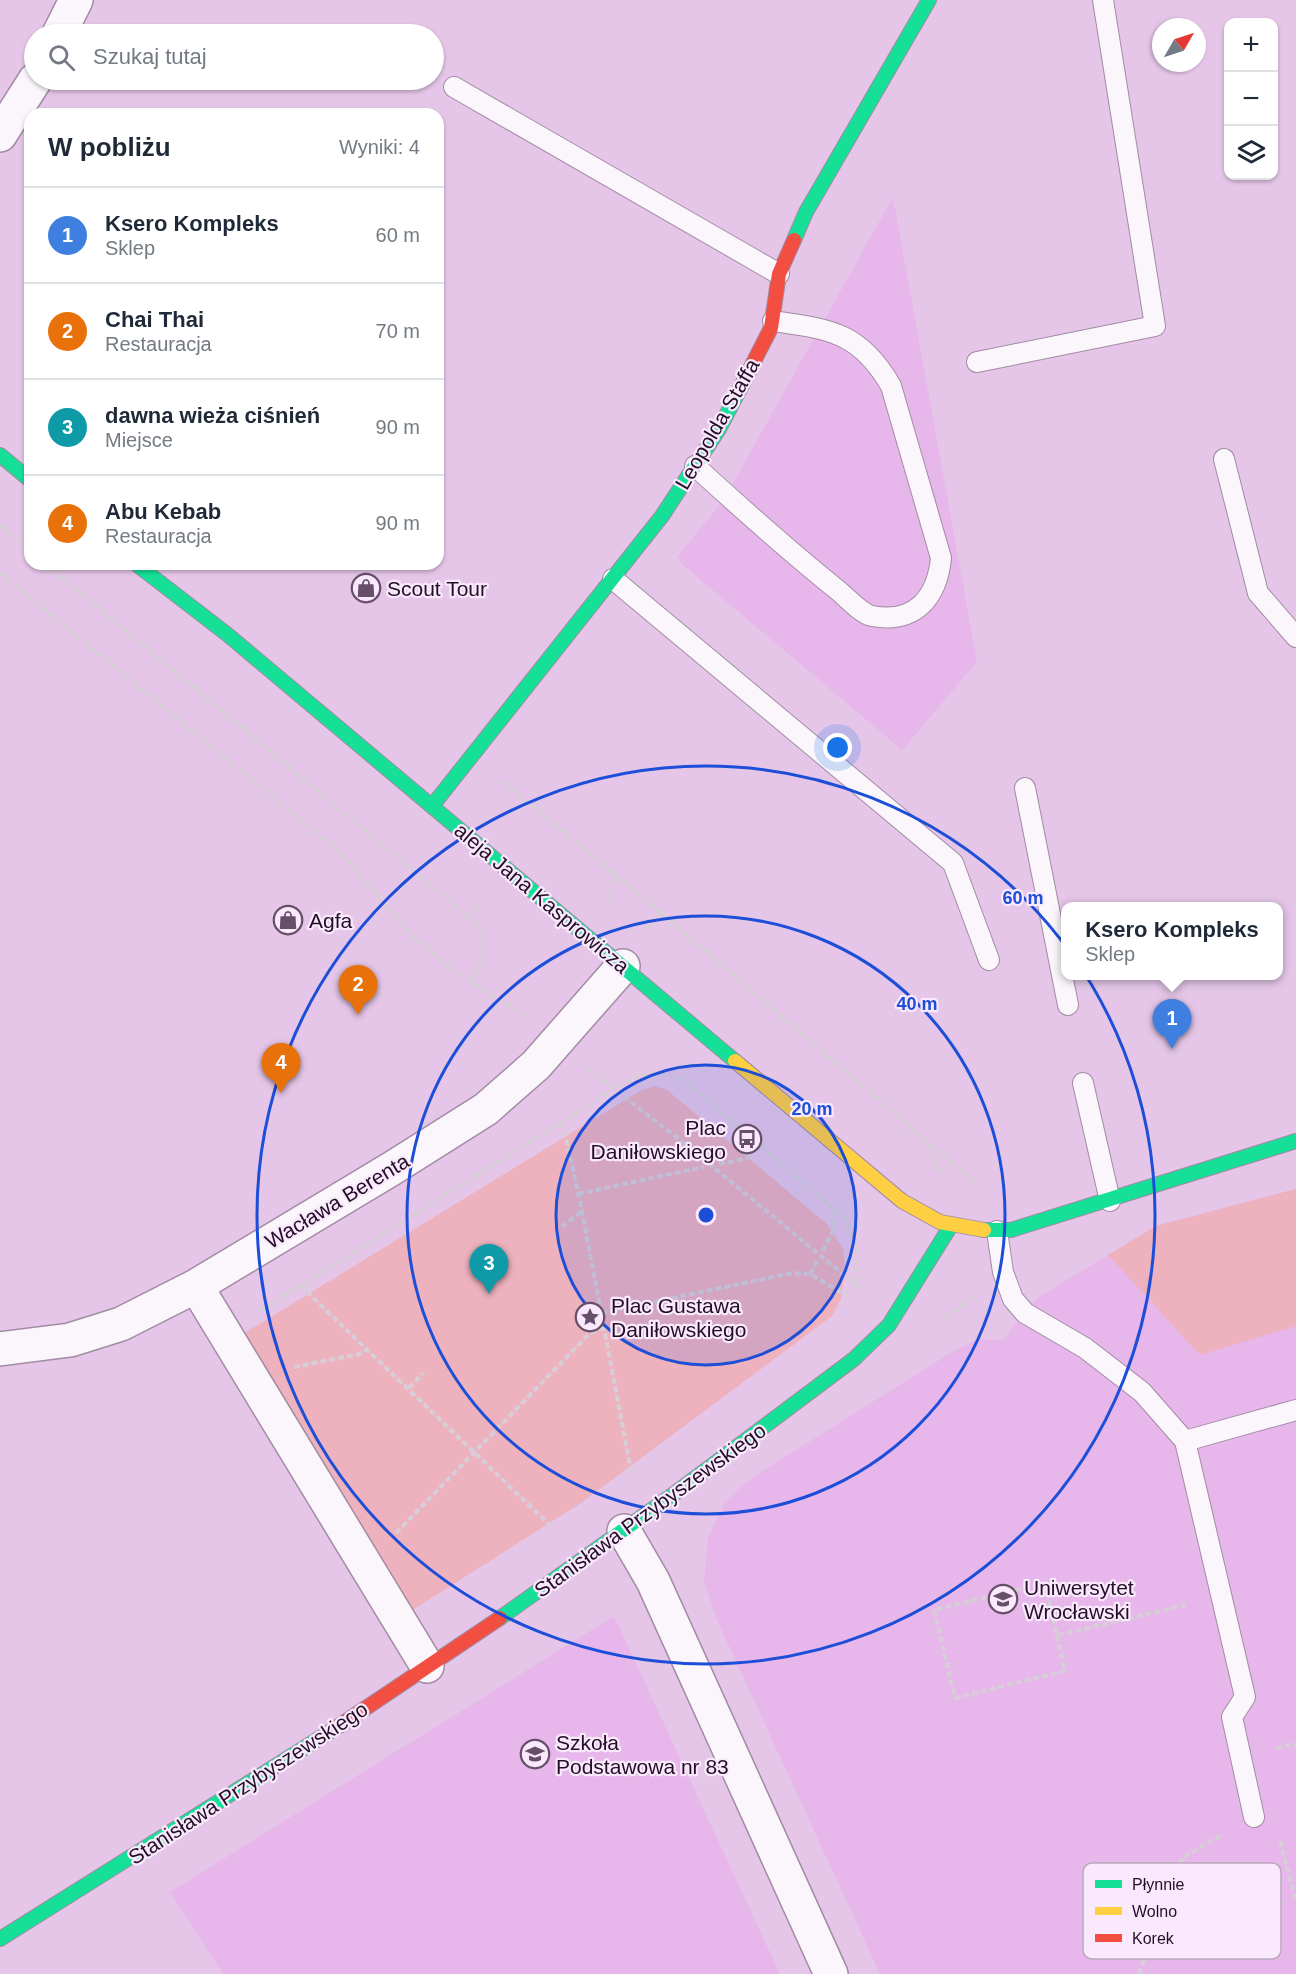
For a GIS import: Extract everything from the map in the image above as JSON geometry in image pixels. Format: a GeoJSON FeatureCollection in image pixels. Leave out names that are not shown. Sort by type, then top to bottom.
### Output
{"type":"FeatureCollection","features":[{"type":"Feature","properties":{"kind":"street"},"geometry":{"type":"LineString","coordinates":[[64,24],[76,0]]}},
{"type":"Feature","properties":{"kind":"street","name":"Leopolda Staffa"},"geometry":{"type":"LineString","coordinates":[[432,806],[662,516],[719,429],[773,321],[779,274],[806,212],[929,0]]}},
{"type":"Feature","properties":{"kind":"street"},"geometry":{"type":"LineString","coordinates":[[0,135],[29,90]]}},
{"type":"Feature","properties":{"kind":"street"},"geometry":{"type":"LineString","coordinates":[[0,455],[24,475]]}},
{"type":"Feature","properties":{"kind":"street","name":"aleja Jana Kasprowicza"},"geometry":{"type":"LineString","coordinates":[[144,570],[228,635],[902,1201],[918,1213],[950,1227]]}},
{"type":"Feature","properties":{"kind":"street","name":"Wacława Berenta"},"geometry":{"type":"LineString","coordinates":[[0,1349],[70,1340],[121,1324],[196,1286],[486,1109],[536,1065],[623,966]]}},
{"type":"Feature","properties":{"kind":"street"},"geometry":{"type":"LineString","coordinates":[[950,1227],[997,1231],[1032,1225],[1296,1141]]}},
{"type":"Feature","properties":{"kind":"street","name":"Stanisława Przybyszewskiego"},"geometry":{"type":"LineString","coordinates":[[0,1939],[135,1857],[427,1666],[624,1531],[822,1384],[877,1338],[894,1317],[950,1227]]}},
{"type":"Feature","properties":{"kind":"street"},"geometry":{"type":"LineString","coordinates":[[196,1286],[427,1666]]}},
{"type":"Feature","properties":{"kind":"street"},"geometry":{"type":"LineString","coordinates":[[624,1531],[653,1581],[831,1974]]}},
{"type":"Feature","properties":{"kind":"lane"},"geometry":{"type":"LineString","coordinates":[[977,362],[1155,326],[1103,0]]}},
{"type":"Feature","properties":{"kind":"lane"},"geometry":{"type":"LineString","coordinates":[[454,87],[779,274]]}},
{"type":"Feature","properties":{"kind":"lane"},"geometry":{"type":"LineString","coordinates":[[695,466],[789,551],[870,616],[894,617],[918,609],[936,587],[941,558],[891,386],[881,368],[866,351],[828,329],[773,321]]}},
{"type":"Feature","properties":{"kind":"lane"},"geometry":{"type":"LineString","coordinates":[[1224,459],[1258,593],[1296,637]]}},
{"type":"Feature","properties":{"kind":"lane"},"geometry":{"type":"LineString","coordinates":[[614,579],[953,863],[989,960]]}},
{"type":"Feature","properties":{"kind":"lane"},"geometry":{"type":"LineString","coordinates":[[1025,788],[1061,970]]}},
{"type":"Feature","properties":{"kind":"lane"},"geometry":{"type":"LineString","coordinates":[[1063,980],[1068,1005]]}},
{"type":"Feature","properties":{"kind":"lane"},"geometry":{"type":"LineString","coordinates":[[1083,1083],[1110,1201]]}},
{"type":"Feature","properties":{"kind":"lane"},"geometry":{"type":"LineString","coordinates":[[997,1231],[1004,1272],[1012,1299],[1025,1313],[1085,1348],[1142,1392],[1185,1441],[1245,1697],[1232,1717],[1254,1817]]}},
{"type":"Feature","properties":{"kind":"lane"},"geometry":{"type":"LineString","coordinates":[[1185,1441],[1296,1410]]}},
{"type":"Feature","properties":{"kind":"path"},"geometry":{"type":"LineString","coordinates":[[0,526],[24,546]]}},
{"type":"Feature","properties":{"kind":"path"},"geometry":{"type":"LineString","coordinates":[[53,570],[467,916],[482,936],[484,946],[482,962],[473,978]]}},
{"type":"Feature","properties":{"kind":"path"},"geometry":{"type":"LineString","coordinates":[[0,573],[103,660],[123,672],[340,852],[369,882],[404,927],[442,963],[526,1016]]}},
{"type":"Feature","properties":{"kind":"path"},"geometry":{"type":"LineString","coordinates":[[501,779],[924,1138],[957,1170],[1032,1225]]}},
{"type":"Feature","properties":{"kind":"path"},"geometry":{"type":"LineString","coordinates":[[467,916],[487,894]]}},
{"type":"Feature","properties":{"kind":"path"},"geometry":{"type":"LineString","coordinates":[[588,1069],[689,1147],[865,1292]]}},
{"type":"Feature","properties":{"kind":"path"},"geometry":{"type":"LineString","coordinates":[[618,1087],[645,1073],[678,1077],[836,1207],[846,1219],[852,1233],[857,1281]]}},
{"type":"Feature","properties":{"kind":"path"},"geometry":{"type":"LineString","coordinates":[[225,1334],[608,1094]]}},
{"type":"Feature","properties":{"kind":"path"},"geometry":{"type":"LineString","coordinates":[[559,1123],[566,1138],[582,1211],[632,1477]]}},
{"type":"Feature","properties":{"kind":"path"},"geometry":{"type":"LineString","coordinates":[[719,1164],[748,1158],[760,1144]]}},
{"type":"Feature","properties":{"kind":"path"},"geometry":{"type":"LineString","coordinates":[[578,1194],[704,1167]]}},
{"type":"Feature","properties":{"kind":"path"},"geometry":{"type":"LineString","coordinates":[[822,1251],[833,1231],[836,1207]]}},
{"type":"Feature","properties":{"kind":"path"},"geometry":{"type":"LineString","coordinates":[[562,1227],[582,1211]]}},
{"type":"Feature","properties":{"kind":"path"},"geometry":{"type":"LineString","coordinates":[[810,1274],[817,1261]]}},
{"type":"Feature","properties":{"kind":"path"},"geometry":{"type":"LineString","coordinates":[[940,1320],[956,1311],[1004,1272]]}},
{"type":"Feature","properties":{"kind":"path"},"geometry":{"type":"LineString","coordinates":[[601,1313],[775,1275],[810,1274],[856,1301]]}},
{"type":"Feature","properties":{"kind":"path"},"geometry":{"type":"LineString","coordinates":[[302,1284],[308,1293],[557,1531]]}},
{"type":"Feature","properties":{"kind":"path"},"geometry":{"type":"LineString","coordinates":[[364,1562],[476,1452],[590,1333],[603,1328]]}},
{"type":"Feature","properties":{"kind":"path"},"geometry":{"type":"LineString","coordinates":[[254,1379],[264,1373],[359,1354],[368,1349]]}},
{"type":"Feature","properties":{"kind":"path"},"geometry":{"type":"LineString","coordinates":[[409,1388],[423,1373]]}},
{"type":"Feature","properties":{"kind":"path"},"geometry":{"type":"LineString","coordinates":[[1045,1582],[1058,1635],[1065,1671],[955,1698],[934,1610],[1045,1582]]}},
{"type":"Feature","properties":{"kind":"path"},"geometry":{"type":"LineString","coordinates":[[1058,1635],[1222,1597]]}},
{"type":"Feature","properties":{"kind":"path"},"geometry":{"type":"LineString","coordinates":[[1286,1746],[1296,1744]]}},
{"type":"Feature","properties":{"kind":"path"},"geometry":{"type":"LineString","coordinates":[[1180,1863],[1182,1857],[1254,1817],[1276,1824],[1296,1902]]}},
{"type":"Feature","properties":{"kind":"path"},"geometry":{"type":"LineString","coordinates":[[1139,1974],[1145,1959]]}},
{"type":"Feature","properties":{"kind":"shaded area"},"geometry":{"type":"Polygon","coordinates":[[[893,197],[977,662],[902,750],[683,565],[677,557],[723,501],[893,197]]]}},
{"type":"Feature","properties":{"kind":"shaded area"},"geometry":{"type":"Polygon","coordinates":[[[654,1086],[667,1090],[828,1225],[843,1249],[845,1268],[841,1299],[832,1316],[581,1503],[408,1613],[243,1334],[640,1091],[654,1086]]]}},
{"type":"Feature","properties":{"kind":"shaded area","name":"Uniwersytet Wrocławski"},"geometry":{"type":"Polygon","coordinates":[[[1296,1189],[1296,1974],[880,1974],[716,1618],[704,1580],[708,1539],[724,1503],[740,1487],[761,1472],[952,1352],[977,1339],[1003,1340],[1037,1298],[1156,1226],[1296,1189]]]}},
{"type":"Feature","properties":{"kind":"shaded area"},"geometry":{"type":"Polygon","coordinates":[[[1296,1189],[1296,1326],[1200,1355],[1108,1255],[1156,1226],[1296,1189]]]}},
{"type":"Feature","properties":{"kind":"shaded area","name":"Szkoła Podstawowa nr 83"},"geometry":{"type":"Polygon","coordinates":[[[614,1616],[780,1974],[223,1974],[170,1892],[614,1616]]]}},
{"type":"Feature","properties":{"kind":"traffic: fast"},"geometry":{"type":"LineString","coordinates":[[794,240],[806,212],[929,0]]}},
{"type":"Feature","properties":{"kind":"traffic: fast"},"geometry":{"type":"LineString","coordinates":[[432,806],[662,516],[719,429],[743,383]]}},
{"type":"Feature","properties":{"kind":"traffic: fast"},"geometry":{"type":"LineString","coordinates":[[0,455],[24,475]]}},
{"type":"Feature","properties":{"kind":"traffic: fast"},"geometry":{"type":"LineString","coordinates":[[144,570],[228,635],[735,1061]]}},
{"type":"Feature","properties":{"kind":"traffic: fast"},"geometry":{"type":"LineString","coordinates":[[984,1230],[1011,1230],[1296,1141]]}},
{"type":"Feature","properties":{"kind":"traffic: fast"},"geometry":{"type":"LineString","coordinates":[[500,1618],[674,1494],[854,1359],[889,1325],[950,1227]]}},
{"type":"Feature","properties":{"kind":"traffic: fast"},"geometry":{"type":"LineString","coordinates":[[0,1939],[339,1726]]}},
{"type":"Feature","properties":{"kind":"traffic: slow"},"geometry":{"type":"LineString","coordinates":[[735,1061],[902,1201],[940,1222],[984,1230]]}},
{"type":"Feature","properties":{"kind":"traffic: jam"},"geometry":{"type":"LineString","coordinates":[[743,383],[771,328],[779,274],[794,240]]}},
{"type":"Feature","properties":{"kind":"traffic: jam"},"geometry":{"type":"LineString","coordinates":[[339,1726],[500,1618]]}},
{"type":"Feature","properties":{"kind":"place","name":"Scout Tour"},"geometry":{"type":"Point","coordinates":[366,588]}},
{"type":"Feature","properties":{"kind":"place","name":"Agfa"},"geometry":{"type":"Point","coordinates":[288,920]}},
{"type":"Feature","properties":{"kind":"place","name":"Chai Thai"},"geometry":{"type":"Point","coordinates":[358,1015]}},
{"type":"Feature","properties":{"kind":"place","name":"Ksero Kompleks"},"geometry":{"type":"Point","coordinates":[1172,1049]}},
{"type":"Feature","properties":{"kind":"place","name":"Abu Kebab"},"geometry":{"type":"Point","coordinates":[281,1093]}},
{"type":"Feature","properties":{"kind":"place","name":"Plac Daniłowskiego"},"geometry":{"type":"Point","coordinates":[747,1139]}},
{"type":"Feature","properties":{"kind":"place","name":"dawna wieża ciśnień"},"geometry":{"type":"Point","coordinates":[489,1294]}},
{"type":"Feature","properties":{"kind":"place","name":"Plac Gustawa Daniłowskiego"},"geometry":{"type":"Point","coordinates":[590,1317]}},
{"type":"Feature","properties":{"kind":"place","name":"Uniwersytet Wrocławski"},"geometry":{"type":"Point","coordinates":[1003,1599]}},
{"type":"Feature","properties":{"kind":"place","name":"Szkoła Podstawowa nr 83"},"geometry":{"type":"Point","coordinates":[535,1754]}}]}
